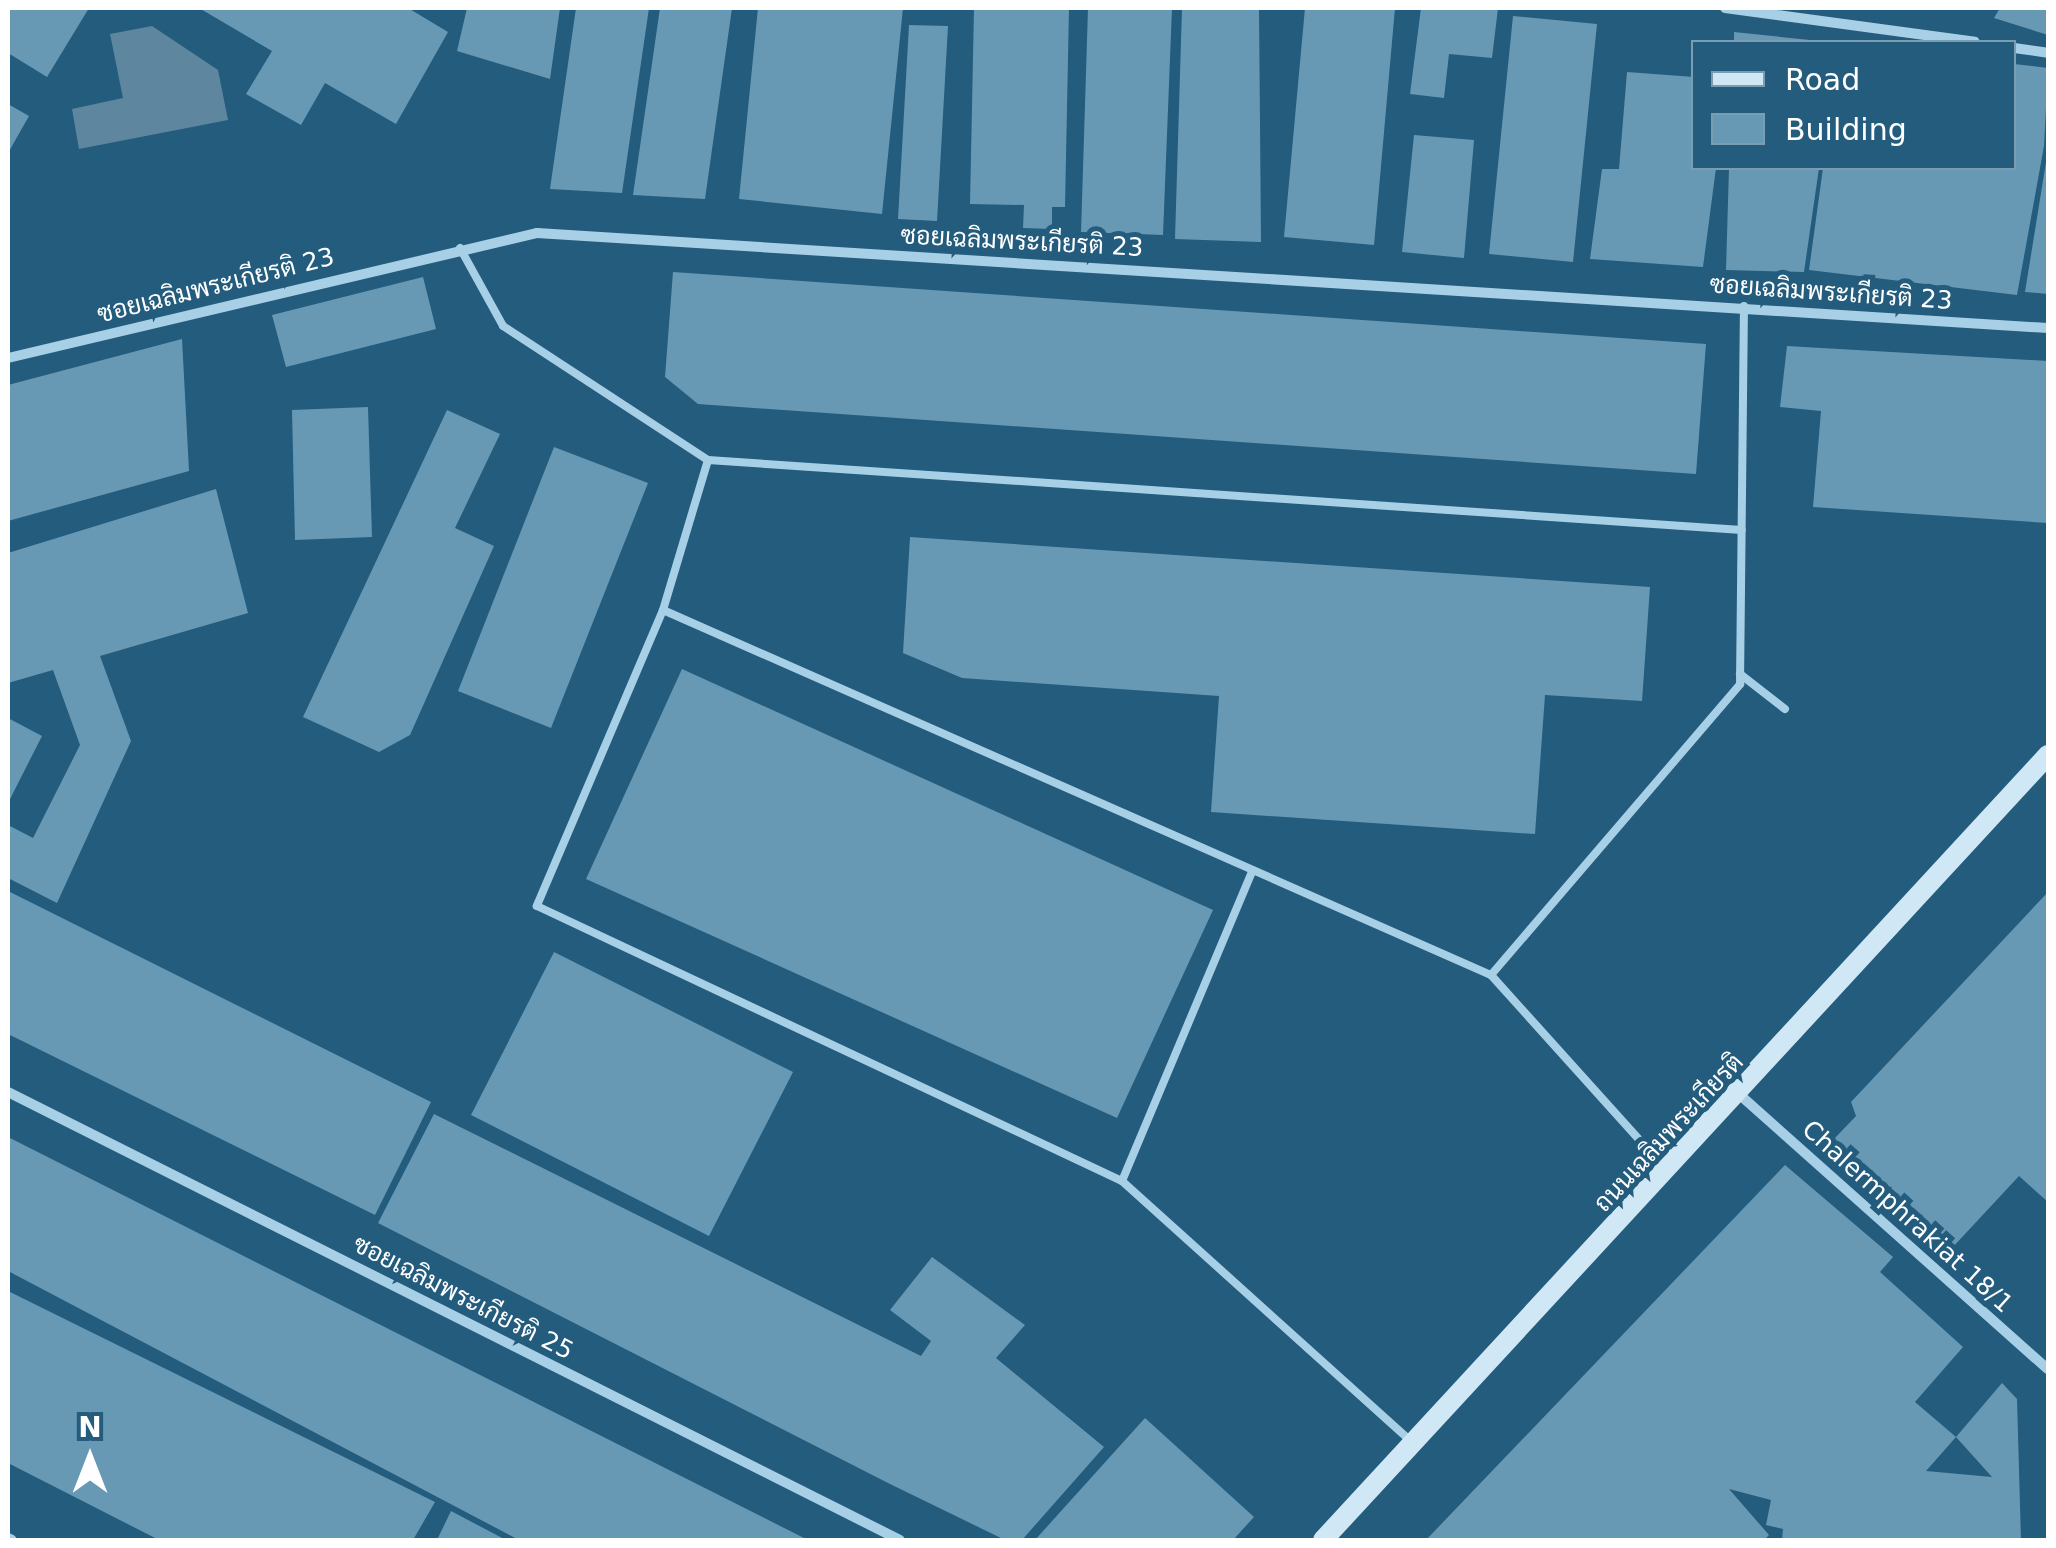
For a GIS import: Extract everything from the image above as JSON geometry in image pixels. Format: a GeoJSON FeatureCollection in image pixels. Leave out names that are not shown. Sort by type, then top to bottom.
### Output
{"type":"FeatureCollection","features":[{"type":"Feature","properties":{"kind":"main road","name":"ถนนเฉลิมพระเกียรติ"},"geometry":{"type":"LineString","coordinates":[[1323,1540],[1740,1095],[2048,756]]}},
{"type":"Feature","properties":{"kind":"street"},"geometry":{"type":"LineString","coordinates":[[1724,8],[1960,40]]}},
{"type":"Feature","properties":{"kind":"street"},"geometry":{"type":"LineString","coordinates":[[2016,48],[2048,53]]}},
{"type":"Feature","properties":{"kind":"street","name":"ซอยเฉลิมพระเกียรติ 23"},"geometry":{"type":"LineString","coordinates":[[8,358],[460,247],[537,233],[2048,328]]}},
{"type":"Feature","properties":{"kind":"street","name":"ซอยเฉลิมพระเกียรติ 25"},"geometry":{"type":"LineString","coordinates":[[8,1092],[900,1540]]}},
{"type":"Feature","properties":{"kind":"street","name":"Chalermphrakiat 18/1"},"geometry":{"type":"LineString","coordinates":[[1740,1095],[2048,1369]]}},
{"type":"Feature","properties":{"kind":"lane"},"geometry":{"type":"LineString","coordinates":[[460,247],[503,326],[708,460],[1742,530]]}},
{"type":"Feature","properties":{"kind":"lane"},"geometry":{"type":"LineString","coordinates":[[1491,975],[1740,684],[1744,306]]}},
{"type":"Feature","properties":{"kind":"lane"},"geometry":{"type":"LineString","coordinates":[[708,460],[662,610],[537,906],[1122,1181],[1414,1443]]}},
{"type":"Feature","properties":{"kind":"lane"},"geometry":{"type":"LineString","coordinates":[[662,610],[1491,975],[1668,1171]]}},
{"type":"Feature","properties":{"kind":"lane"},"geometry":{"type":"LineString","coordinates":[[1740,674],[1784,709]]}},
{"type":"Feature","properties":{"kind":"lane"},"geometry":{"type":"LineString","coordinates":[[1122,1181],[1252,870]]}},
{"type":"Feature","properties":{"kind":"water"},"geometry":{"type":"Polygon","coordinates":[[[152,26],[218,70],[228,120],[79,149],[72,109],[123,98],[110,34],[152,26]]]}},
{"type":"Feature","properties":{"kind":"building"},"geometry":{"type":"Polygon","coordinates":[[[8,8],[89,8],[47,77],[8,53],[8,8]]]}},
{"type":"Feature","properties":{"kind":"building"},"geometry":{"type":"Polygon","coordinates":[[[199,8],[408,8],[448,32],[396,124],[325,83],[301,125],[246,94],[272,51],[199,8]]]}},
{"type":"Feature","properties":{"kind":"building"},"geometry":{"type":"Polygon","coordinates":[[[467,8],[560,8],[550,79],[457,51],[467,8]]]}},
{"type":"Feature","properties":{"kind":"building"},"geometry":{"type":"Polygon","coordinates":[[[576,8],[649,8],[622,193],[550,189],[576,8]]]}},
{"type":"Feature","properties":{"kind":"building"},"geometry":{"type":"Polygon","coordinates":[[[660,8],[732,8],[705,199],[633,195],[660,8]]]}},
{"type":"Feature","properties":{"kind":"building"},"geometry":{"type":"Polygon","coordinates":[[[758,8],[903,8],[882,214],[739,199],[758,8]]]}},
{"type":"Feature","properties":{"kind":"building"},"geometry":{"type":"Polygon","coordinates":[[[974,8],[1069,8],[1065,207],[1052,207],[1052,229],[1023,228],[1024,205],[970,204],[974,8]]]}},
{"type":"Feature","properties":{"kind":"building"},"geometry":{"type":"Polygon","coordinates":[[[1088,8],[1172,8],[1163,235],[1081,232],[1088,8]]]}},
{"type":"Feature","properties":{"kind":"building"},"geometry":{"type":"Polygon","coordinates":[[[1182,8],[1259,8],[1261,242],[1175,239],[1182,8]]]}},
{"type":"Feature","properties":{"kind":"building"},"geometry":{"type":"Polygon","coordinates":[[[1305,8],[1395,8],[1374,245],[1284,237],[1305,8]]]}},
{"type":"Feature","properties":{"kind":"building"},"geometry":{"type":"Polygon","coordinates":[[[1421,8],[1498,8],[1492,58],[1449,54],[1444,98],[1410,94],[1421,8]]]}},
{"type":"Feature","properties":{"kind":"building"},"geometry":{"type":"Polygon","coordinates":[[[2000,8],[2048,8],[2048,35],[1994,18],[2000,8]]]}},
{"type":"Feature","properties":{"kind":"building"},"geometry":{"type":"Polygon","coordinates":[[[1513,16],[1597,24],[1573,262],[1489,254],[1513,16]]]}},
{"type":"Feature","properties":{"kind":"building"},"geometry":{"type":"Polygon","coordinates":[[[909,25],[948,26],[937,221],[898,219],[909,25]]]}},
{"type":"Feature","properties":{"kind":"building"},"geometry":{"type":"Polygon","coordinates":[[[1734,32],[1810,40],[1734,40],[1734,32]]]}},
{"type":"Feature","properties":{"kind":"building"},"geometry":{"type":"Polygon","coordinates":[[[2016,64],[2048,68],[2044,146],[2017,295],[1809,270],[1823,170],[2016,170],[2016,64]]]}},
{"type":"Feature","properties":{"kind":"building"},"geometry":{"type":"Polygon","coordinates":[[[1627,72],[1691,77],[1691,170],[1716,170],[1703,267],[1590,259],[1602,169],[1619,169],[1627,72]]]}},
{"type":"Feature","properties":{"kind":"building"},"geometry":{"type":"Polygon","coordinates":[[[8,104],[29,116],[8,153],[8,104]]]}},
{"type":"Feature","properties":{"kind":"building"},"geometry":{"type":"Polygon","coordinates":[[[1414,135],[1474,140],[1464,258],[1402,252],[1414,135]]]}},
{"type":"Feature","properties":{"kind":"building"},"geometry":{"type":"Polygon","coordinates":[[[2046,162],[2048,294],[2025,292],[2046,162]]]}},
{"type":"Feature","properties":{"kind":"building"},"geometry":{"type":"Polygon","coordinates":[[[1729,170],[1819,170],[1804,272],[1726,270],[1729,170]]]}},
{"type":"Feature","properties":{"kind":"building"},"geometry":{"type":"Polygon","coordinates":[[[673,272],[1706,344],[1696,474],[698,404],[665,377],[673,272]]]}},
{"type":"Feature","properties":{"kind":"building"},"geometry":{"type":"Polygon","coordinates":[[[423,277],[436,329],[286,367],[272,315],[423,277]]]}},
{"type":"Feature","properties":{"kind":"building"},"geometry":{"type":"Polygon","coordinates":[[[182,339],[189,471],[8,521],[8,385],[182,339]]]}},
{"type":"Feature","properties":{"kind":"building"},"geometry":{"type":"Polygon","coordinates":[[[1787,346],[2048,361],[2048,523],[1813,507],[1821,411],[1780,407],[1787,346]]]}},
{"type":"Feature","properties":{"kind":"building"},"geometry":{"type":"Polygon","coordinates":[[[368,407],[372,537],[295,540],[292,410],[368,407]]]}},
{"type":"Feature","properties":{"kind":"building"},"geometry":{"type":"Polygon","coordinates":[[[447,410],[500,434],[455,528],[494,546],[410,735],[379,752],[303,717],[447,410]]]}},
{"type":"Feature","properties":{"kind":"building"},"geometry":{"type":"Polygon","coordinates":[[[554,447],[648,483],[551,728],[458,691],[554,447]]]}},
{"type":"Feature","properties":{"kind":"building"},"geometry":{"type":"Polygon","coordinates":[[[216,489],[248,613],[100,656],[131,741],[57,903],[8,878],[8,825],[33,838],[80,745],[53,670],[8,683],[8,553],[216,489]]]}},
{"type":"Feature","properties":{"kind":"building"},"geometry":{"type":"Polygon","coordinates":[[[910,537],[1650,587],[1642,701],[1545,695],[1535,834],[1211,812],[1219,696],[962,678],[903,653],[910,537]]]}},
{"type":"Feature","properties":{"kind":"building"},"geometry":{"type":"Polygon","coordinates":[[[682,669],[1213,910],[1117,1118],[586,879],[682,669]]]}},
{"type":"Feature","properties":{"kind":"building"},"geometry":{"type":"Polygon","coordinates":[[[8,718],[42,736],[8,803],[8,718]]]}},
{"type":"Feature","properties":{"kind":"building"},"geometry":{"type":"Polygon","coordinates":[[[8,891],[431,1102],[375,1215],[8,1034],[8,891]]]}},
{"type":"Feature","properties":{"kind":"building"},"geometry":{"type":"Polygon","coordinates":[[[2048,892],[2048,1202],[2019,1176],[1952,1248],[1834,1139],[1856,1116],[1851,1102],[2048,892]]]}},
{"type":"Feature","properties":{"kind":"building"},"geometry":{"type":"Polygon","coordinates":[[[554,952],[793,1072],[709,1236],[471,1115],[554,952]]]}},
{"type":"Feature","properties":{"kind":"building"},"geometry":{"type":"Polygon","coordinates":[[[434,1114],[921,1356],[931,1341],[890,1310],[932,1257],[1025,1325],[996,1358],[1104,1447],[1022,1540],[1005,1540],[890,1484],[378,1223],[434,1114]]]}},
{"type":"Feature","properties":{"kind":"building"},"geometry":{"type":"Polygon","coordinates":[[[8,1137],[808,1540],[519,1540],[8,1271],[8,1137]]]}},
{"type":"Feature","properties":{"kind":"building"},"geometry":{"type":"Polygon","coordinates":[[[1785,1165],[1893,1257],[1880,1272],[1963,1347],[1915,1402],[1956,1437],[2002,1383],[2017,1399],[2021,1540],[1782,1540],[1783,1529],[1766,1525],[1771,1500],[1729,1489],[1769,1535],[1764,1540],[1426,1540],[1785,1165]],[[1956,1437],[1926,1471],[1992,1477],[1956,1437]]]}},
{"type":"Feature","properties":{"kind":"building"},"geometry":{"type":"Polygon","coordinates":[[[8,1291],[435,1502],[413,1540],[159,1540],[8,1463],[8,1291]]]}},
{"type":"Feature","properties":{"kind":"building"},"geometry":{"type":"Polygon","coordinates":[[[1145,1418],[1254,1517],[1233,1540],[1035,1540],[1145,1418]]]}},
{"type":"Feature","properties":{"kind":"building"},"geometry":{"type":"Polygon","coordinates":[[[451,1511],[506,1540],[437,1540],[451,1511]]]}}]}
